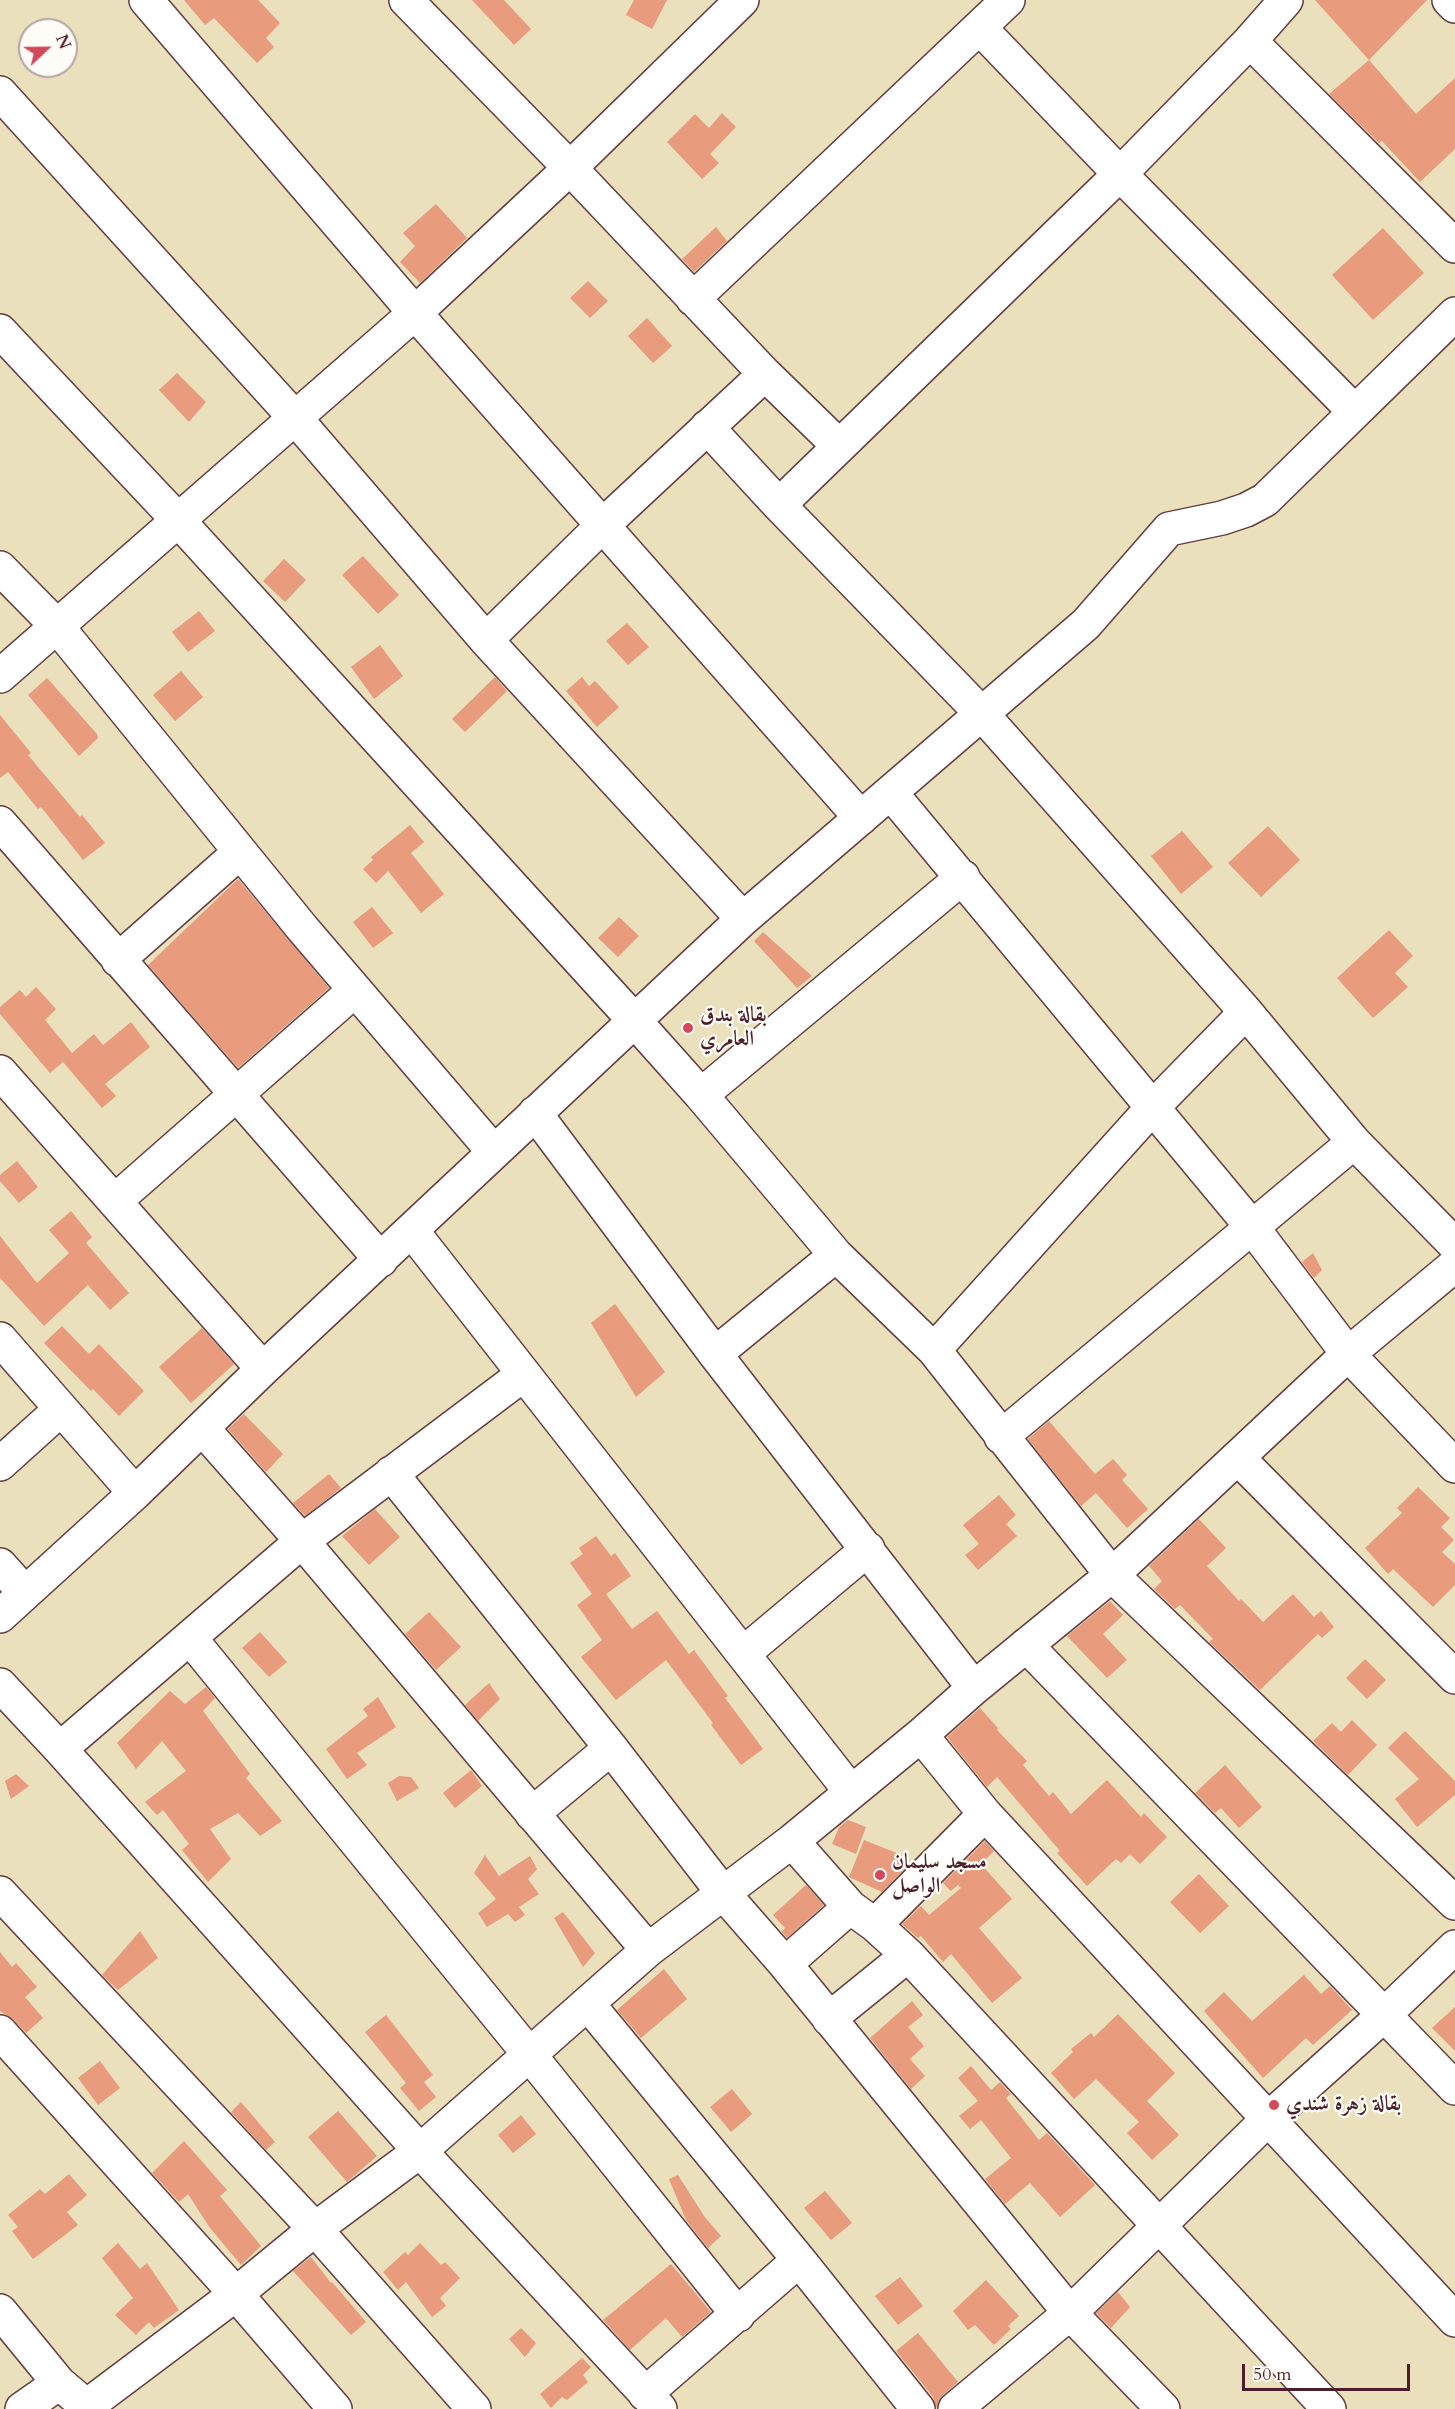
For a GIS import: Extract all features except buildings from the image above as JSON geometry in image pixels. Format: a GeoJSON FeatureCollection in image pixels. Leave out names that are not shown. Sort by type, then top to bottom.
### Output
{"type":"FeatureCollection","features":[{"type":"Feature","properties":{"kind":"street"},"geometry":{"type":"LineString","coordinates":[[146,0],[415,313],[861,818]]}},
{"type":"Feature","properties":{"kind":"street"},"geometry":{"type":"LineString","coordinates":[[406,0],[570,168],[765,374],[839,446]]}},
{"type":"Feature","properties":{"kind":"street"},"geometry":{"type":"LineString","coordinates":[[0,676],[415,313],[570,168],[742,0]]}},
{"type":"Feature","properties":{"kind":"street"},"geometry":{"type":"LineString","coordinates":[[693,299],[1008,0]]}},
{"type":"Feature","properties":{"kind":"street"},"geometry":{"type":"LineString","coordinates":[[779,505],[1120,174],[1250,41],[1286,0]]}},
{"type":"Feature","properties":{"kind":"street"},"geometry":{"type":"LineString","coordinates":[[1449,0],[1455,6]]}},
{"type":"Feature","properties":{"kind":"street"},"geometry":{"type":"LineString","coordinates":[[980,28],[1120,174],[1355,412]]}},
{"type":"Feature","properties":{"kind":"street"},"geometry":{"type":"LineString","coordinates":[[1250,41],[1455,246]]}},
{"type":"Feature","properties":{"kind":"street"},"geometry":{"type":"LineString","coordinates":[[0,93],[296,419],[486,640],[743,919]]}},
{"type":"Feature","properties":{"kind":"street"},"geometry":{"type":"LineString","coordinates":[[0,1616],[135,1493],[263,1369],[743,919],[1086,624],[1169,529],[1222,518],[1246,510],[1265,500],[1455,314]]}},
{"type":"Feature","properties":{"kind":"street"},"geometry":{"type":"LineString","coordinates":[[0,331],[177,519],[634,1020],[701,1095],[836,1255],[934,1350],[1000,1437],[1112,1575],[1455,1903]]}},
{"type":"Feature","properties":{"kind":"street"},"geometry":{"type":"LineString","coordinates":[[486,640],[603,525],[765,374]]}},
{"type":"Feature","properties":{"kind":"street"},"geometry":{"type":"LineString","coordinates":[[707,427],[779,505],[982,714],[1246,1012],[1354,1142],[1455,1245]]}},
{"type":"Feature","properties":{"kind":"street"},"geometry":{"type":"LineString","coordinates":[[0,568],[56,625],[240,852],[494,1152]]}},
{"type":"Feature","properties":{"kind":"street"},"geometry":{"type":"LineString","coordinates":[[891,793],[1252,1227],[1348,1354],[1455,1466]]}},
{"type":"Feature","properties":{"kind":"street"},"geometry":{"type":"LineString","coordinates":[[0,823],[381,1260]]}},
{"type":"Feature","properties":{"kind":"street"},"geometry":{"type":"LineString","coordinates":[[118,960],[240,852]]}},
{"type":"Feature","properties":{"kind":"street"},"geometry":{"type":"LineString","coordinates":[[701,1095],[963,877]]}},
{"type":"Feature","properties":{"kind":"street"},"geometry":{"type":"LineString","coordinates":[[115,1201],[355,990]]}},
{"type":"Feature","properties":{"kind":"street"},"geometry":{"type":"LineString","coordinates":[[934,1350],[1152,1108],[1246,1012]]}},
{"type":"Feature","properties":{"kind":"street"},"geometry":{"type":"LineString","coordinates":[[0,1072],[263,1369]]}},
{"type":"Feature","properties":{"kind":"street"},"geometry":{"type":"LineString","coordinates":[[535,1113],[715,1354],[974,1689]]}},
{"type":"Feature","properties":{"kind":"street"},"geometry":{"type":"LineString","coordinates":[[1000,1437],[1354,1142]]}},
{"type":"Feature","properties":{"kind":"street"},"geometry":{"type":"LineString","coordinates":[[412,1231],[851,1792]]}},
{"type":"Feature","properties":{"kind":"street"},"geometry":{"type":"LineString","coordinates":[[715,1354],[836,1255]]}},
{"type":"Feature","properties":{"kind":"street"},"geometry":{"type":"LineString","coordinates":[[0,2311],[59,2383],[88,2407],[236,2294],[315,2229],[420,2151],[648,1950],[792,1841],[921,1735],[1112,1575],[1239,1459],[1348,1354],[1455,1265]]}},
{"type":"Feature","properties":{"kind":"street"},"geometry":{"type":"LineString","coordinates":[[0,1340],[135,1493]]}},
{"type":"Feature","properties":{"kind":"street"},"geometry":{"type":"LineString","coordinates":[[60,1749],[302,1541],[524,1374]]}},
{"type":"Feature","properties":{"kind":"street"},"geometry":{"type":"LineString","coordinates":[[0,1464],[61,1409]]}},
{"type":"Feature","properties":{"kind":"street"},"geometry":{"type":"LineString","coordinates":[[202,1428],[302,1541],[648,1950]]}},
{"type":"Feature","properties":{"kind":"street"},"geometry":{"type":"LineString","coordinates":[[1239,1459],[1455,1677]]}},
{"type":"Feature","properties":{"kind":"street"},"geometry":{"type":"LineString","coordinates":[[391,1473],[611,1748],[723,1893],[785,1964],[1070,2313],[1163,2409]]}},
{"type":"Feature","properties":{"kind":"street"},"geometry":{"type":"LineString","coordinates":[[744,1653],[868,1549]]}},
{"type":"Feature","properties":{"kind":"street"},"geometry":{"type":"LineString","coordinates":[[0,1565],[25,1593]]}},
{"type":"Feature","properties":{"kind":"street"},"geometry":{"type":"LineString","coordinates":[[190,1638],[738,2315]]}},
{"type":"Feature","properties":{"kind":"street"},"geometry":{"type":"LineString","coordinates":[[1026,1645],[1455,2088]]}},
{"type":"Feature","properties":{"kind":"street"},"geometry":{"type":"LineString","coordinates":[[0,1685],[420,2151],[653,2402],[738,2315],[799,2260]]}},
{"type":"Feature","properties":{"kind":"street"},"geometry":{"type":"LineString","coordinates":[[921,1735],[985,1814],[1455,2320]]}},
{"type":"Feature","properties":{"kind":"street"},"geometry":{"type":"LineString","coordinates":[[532,1814],[611,1748]]}},
{"type":"Feature","properties":{"kind":"street"},"geometry":{"type":"LineString","coordinates":[[785,1964],[862,1916],[985,1814]]}},
{"type":"Feature","properties":{"kind":"street"},"geometry":{"type":"LineString","coordinates":[[792,1841],[862,1916],[908,1955],[1329,2409]]}},
{"type":"Feature","properties":{"kind":"street"},"geometry":{"type":"LineString","coordinates":[[0,1893],[315,2229],[474,2409]]}},
{"type":"Feature","properties":{"kind":"street"},"geometry":{"type":"LineString","coordinates":[[955,2409],[1070,2313],[1267,2120],[1384,2015],[1455,1947]]}},
{"type":"Feature","properties":{"kind":"street"},"geometry":{"type":"LineString","coordinates":[[829,2019],[908,1955]]}},
{"type":"Feature","properties":{"kind":"street"},"geometry":{"type":"LineString","coordinates":[[588,2004],[799,2260],[918,2409]]}},
{"type":"Feature","properties":{"kind":"street"},"geometry":{"type":"LineString","coordinates":[[0,2032],[236,2294],[335,2409]]}},
{"type":"Feature","properties":{"kind":"street"},"geometry":{"type":"LineString","coordinates":[[22,2409],[59,2383]]}},
{"type":"Feature","properties":{"kind":"place","name":"بقالة بندق العامري"},"geometry":{"type":"Point","coordinates":[688,1028]}},
{"type":"Feature","properties":{"kind":"place","name":"مسجد سليمان الواصل"},"geometry":{"type":"Point","coordinates":[880,1875]}},
{"type":"Feature","properties":{"kind":"place","name":"بقالة زهرة شندي"},"geometry":{"type":"Point","coordinates":[1274,2105]}}]}
